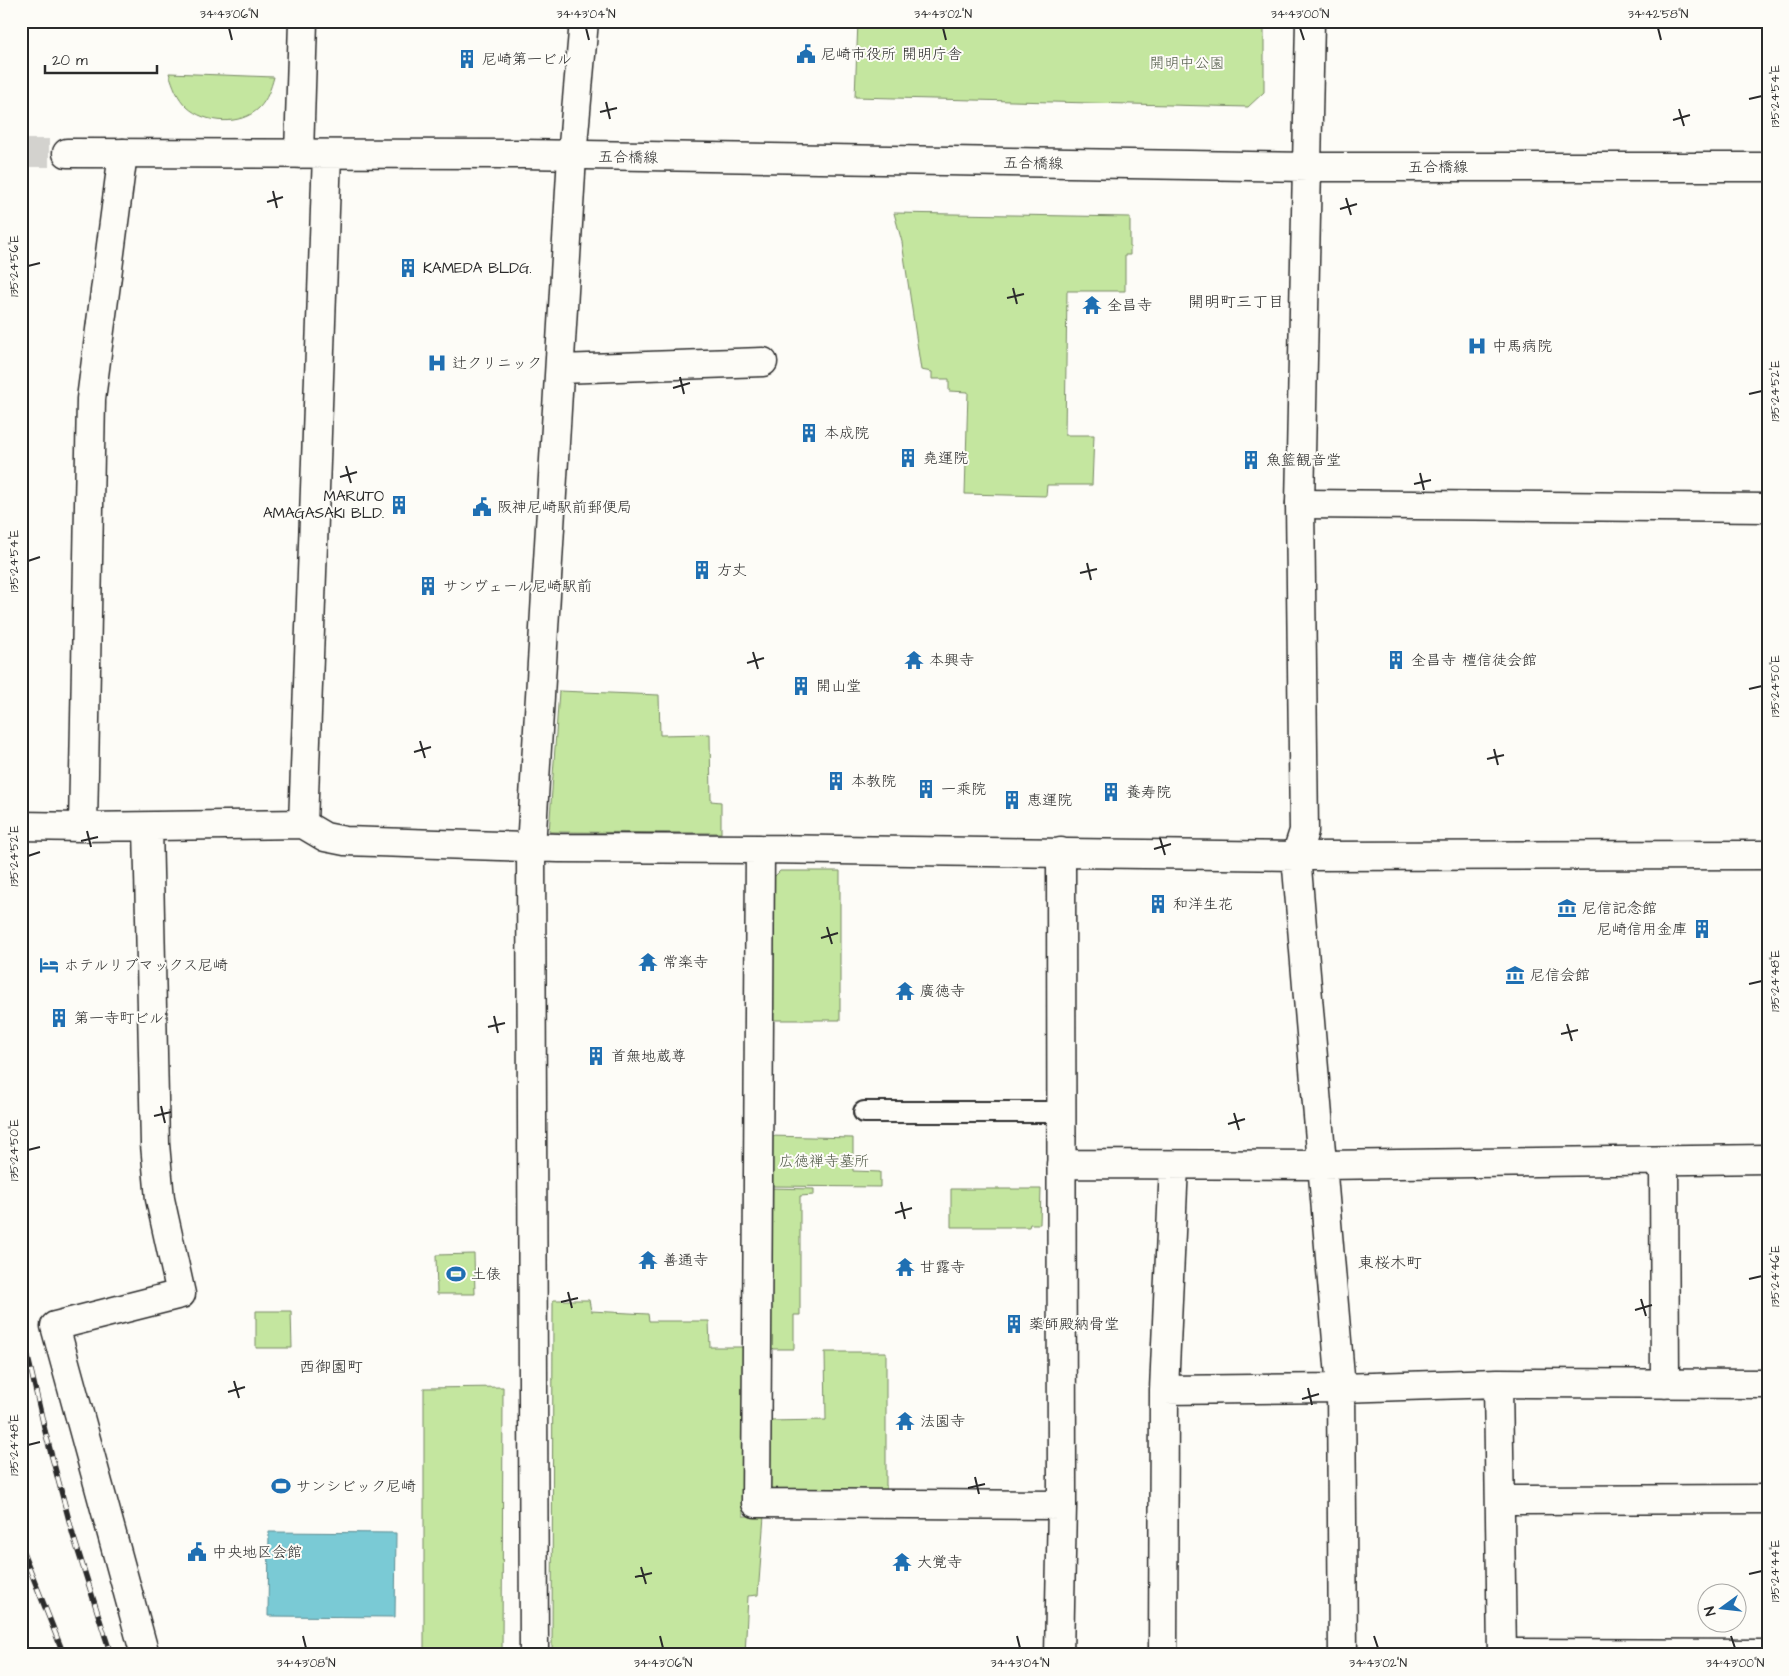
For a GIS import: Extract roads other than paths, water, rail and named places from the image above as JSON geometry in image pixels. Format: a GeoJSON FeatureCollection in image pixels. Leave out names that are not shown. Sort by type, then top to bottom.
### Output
{"type":"FeatureCollection","features":[{"type":"Feature","properties":{"kind":"street"},"geometry":{"type":"LineString","coordinates":[[299,154],[303,21]]}},
{"type":"Feature","properties":{"kind":"street"},"geometry":{"type":"LineString","coordinates":[[534,1655],[531,848],[572,156],[584,21]]}},
{"type":"Feature","properties":{"kind":"street"},"geometry":{"type":"LineString","coordinates":[[1310,21],[1300,504],[1304,831],[1296,856],[1341,1388],[1343,1655]]}},
{"type":"Feature","properties":{"kind":"street","name":"五合橋線"},"geometry":{"type":"LineString","coordinates":[[67,153],[512,154],[1307,167],[1768,167]]}},
{"type":"Feature","properties":{"kind":"street"},"geometry":{"type":"LineString","coordinates":[[83,827],[91,399],[123,153]]}},
{"type":"Feature","properties":{"kind":"street"},"geometry":{"type":"LineString","coordinates":[[303,824],[326,154]]}},
{"type":"Feature","properties":{"kind":"street"},"geometry":{"type":"LineString","coordinates":[[560,369],[763,362]]}},
{"type":"Feature","properties":{"kind":"street"},"geometry":{"type":"LineString","coordinates":[[1300,504],[1768,508]]}},
{"type":"Feature","properties":{"kind":"street"},"geometry":{"type":"LineString","coordinates":[[21,826],[148,827],[303,824],[325,837],[346,841],[531,848],[1061,852],[1296,856],[1768,855]]}},
{"type":"Feature","properties":{"kind":"street"},"geometry":{"type":"LineString","coordinates":[[145,1655],[55,1326],[181,1294],[160,1199],[155,1144],[148,827]]}},
{"type":"Feature","properties":{"kind":"street"},"geometry":{"type":"LineString","coordinates":[[760,849],[756,1503],[1062,1505]]}},
{"type":"Feature","properties":{"kind":"street"},"geometry":{"type":"LineString","coordinates":[[1059,1655],[1062,1505],[1061,852]]}},
{"type":"Feature","properties":{"kind":"street"},"geometry":{"type":"LineString","coordinates":[[1061,1164],[1174,1166],[1323,1165],[1768,1159]]}},
{"type":"Feature","properties":{"kind":"street"},"geometry":{"type":"LineString","coordinates":[[1664,1161],[1665,1384]]}},
{"type":"Feature","properties":{"kind":"street"},"geometry":{"type":"LineString","coordinates":[[1163,1655],[1164,1390],[1174,1166]]}},
{"type":"Feature","properties":{"kind":"street"},"geometry":{"type":"LineString","coordinates":[[1498,1383],[1502,1654],[1768,1654]]}},
{"type":"Feature","properties":{"kind":"street"},"geometry":{"type":"LineString","coordinates":[[1164,1390],[1341,1388],[1498,1383],[1768,1384]]}},
{"type":"Feature","properties":{"kind":"street"},"geometry":{"type":"LineString","coordinates":[[1500,1500],[1768,1499]]}},
{"type":"Feature","properties":{"kind":"lane"},"geometry":{"type":"LineString","coordinates":[[864,1112],[1061,1112]]}},
{"type":"Feature","properties":{"kind":"water"},"geometry":{"type":"Polygon","coordinates":[[[269,1532],[396,1533],[395,1617],[268,1616],[269,1532]]]}},
{"type":"Feature","properties":{"kind":"tunnel"},"geometry":{"type":"LineString","coordinates":[[21,153],[67,153]]}},
{"type":"Feature","properties":{"kind":"railway"},"geometry":{"type":"LineString","coordinates":[[21,1327],[45,1431],[73,1535],[111,1655]]}},
{"type":"Feature","properties":{"kind":"railway"},"geometry":{"type":"LineString","coordinates":[[21,1547],[64,1655]]}},
{"type":"Feature","properties":{"kind":"place","name":"尼崎市役所 開明庁舎"},"geometry":{"type":"Point","coordinates":[806,54]}},
{"type":"Feature","properties":{"kind":"place","name":"尼崎第一ビル"},"geometry":{"type":"Point","coordinates":[467,59]}},
{"type":"Feature","properties":{"kind":"place","name":"KAMEDA BLDG."},"geometry":{"type":"Point","coordinates":[408,268]}},
{"type":"Feature","properties":{"kind":"place","name":"全昌寺"},"geometry":{"type":"Point","coordinates":[1092,305]}},
{"type":"Feature","properties":{"kind":"place","name":"中馬病院"},"geometry":{"type":"Point","coordinates":[1477,346]}},
{"type":"Feature","properties":{"kind":"place","name":"辻クリニック"},"geometry":{"type":"Point","coordinates":[437,363]}},
{"type":"Feature","properties":{"kind":"place","name":"本成院"},"geometry":{"type":"Point","coordinates":[809,433]}},
{"type":"Feature","properties":{"kind":"place","name":"堯運院"},"geometry":{"type":"Point","coordinates":[908,458]}},
{"type":"Feature","properties":{"kind":"place","name":"魚籃観音堂"},"geometry":{"type":"Point","coordinates":[1251,460]}},
{"type":"Feature","properties":{"kind":"place","name":"MARUTO AMAGASAKI BLD."},"geometry":{"type":"Point","coordinates":[399,505]}},
{"type":"Feature","properties":{"kind":"place","name":"阪神尼崎駅前郵便局"},"geometry":{"type":"Point","coordinates":[482,507]}},
{"type":"Feature","properties":{"kind":"place","name":"方丈"},"geometry":{"type":"Point","coordinates":[702,570]}},
{"type":"Feature","properties":{"kind":"place","name":"サンヴェール尼崎駅前"},"geometry":{"type":"Point","coordinates":[428,586]}},
{"type":"Feature","properties":{"kind":"place","name":"本興寺"},"geometry":{"type":"Point","coordinates":[914,660]}},
{"type":"Feature","properties":{"kind":"place","name":"全昌寺 檀信徒会館"},"geometry":{"type":"Point","coordinates":[1396,660]}},
{"type":"Feature","properties":{"kind":"place","name":"開山堂"},"geometry":{"type":"Point","coordinates":[801,686]}},
{"type":"Feature","properties":{"kind":"place","name":"本教院"},"geometry":{"type":"Point","coordinates":[836,781]}},
{"type":"Feature","properties":{"kind":"place","name":"一乘院"},"geometry":{"type":"Point","coordinates":[926,789]}},
{"type":"Feature","properties":{"kind":"place","name":"養寿院"},"geometry":{"type":"Point","coordinates":[1111,792]}},
{"type":"Feature","properties":{"kind":"place","name":"恵運院"},"geometry":{"type":"Point","coordinates":[1012,800]}},
{"type":"Feature","properties":{"kind":"place","name":"和洋生花"},"geometry":{"type":"Point","coordinates":[1158,904]}},
{"type":"Feature","properties":{"kind":"place","name":"尼信記念館"},"geometry":{"type":"Point","coordinates":[1567,908]}},
{"type":"Feature","properties":{"kind":"place","name":"尼崎信用金庫"},"geometry":{"type":"Point","coordinates":[1702,929]}},
{"type":"Feature","properties":{"kind":"place","name":"常楽寺"},"geometry":{"type":"Point","coordinates":[648,962]}},
{"type":"Feature","properties":{"kind":"place","name":"ホテルリブマックス尼崎"},"geometry":{"type":"Point","coordinates":[49,965]}},
{"type":"Feature","properties":{"kind":"place","name":"尼信会館"},"geometry":{"type":"Point","coordinates":[1515,975]}},
{"type":"Feature","properties":{"kind":"place","name":"廣徳寺"},"geometry":{"type":"Point","coordinates":[905,991]}},
{"type":"Feature","properties":{"kind":"place","name":"第一寺町ビル"},"geometry":{"type":"Point","coordinates":[59,1018]}},
{"type":"Feature","properties":{"kind":"place","name":"首無地蔵尊"},"geometry":{"type":"Point","coordinates":[596,1056]}},
{"type":"Feature","properties":{"kind":"place","name":"善通寺"},"geometry":{"type":"Point","coordinates":[648,1260]}},
{"type":"Feature","properties":{"kind":"place","name":"甘露寺"},"geometry":{"type":"Point","coordinates":[905,1267]}},
{"type":"Feature","properties":{"kind":"place","name":"土俵"},"geometry":{"type":"Point","coordinates":[456,1274]}},
{"type":"Feature","properties":{"kind":"place","name":"薬師殿納骨堂"},"geometry":{"type":"Point","coordinates":[1014,1324]}},
{"type":"Feature","properties":{"kind":"place","name":"法園寺"},"geometry":{"type":"Point","coordinates":[905,1421]}},
{"type":"Feature","properties":{"kind":"place","name":"サンシビック尼崎"},"geometry":{"type":"Point","coordinates":[281,1486]}},
{"type":"Feature","properties":{"kind":"place","name":"中央地区会館"},"geometry":{"type":"Point","coordinates":[197,1552]}},
{"type":"Feature","properties":{"kind":"place","name":"大覚寺"},"geometry":{"type":"Point","coordinates":[902,1562]}},
{"type":"Feature","properties":{"kind":"district","name":"開明町三丁目"},"geometry":{"type":"Point","coordinates":[1236,301]}},
{"type":"Feature","properties":{"kind":"district","name":"東桜木町"},"geometry":{"type":"Point","coordinates":[1390,1262]}},
{"type":"Feature","properties":{"kind":"district","name":"西御園町"},"geometry":{"type":"Point","coordinates":[331,1366]}},
{"type":"Feature","properties":{"kind":"park label","name":"開明中公園"},"geometry":{"type":"Point","coordinates":[1187,63]}},
{"type":"Feature","properties":{"kind":"park label","name":"広徳禅寺墓所"},"geometry":{"type":"Point","coordinates":[824,1161]}}]}
